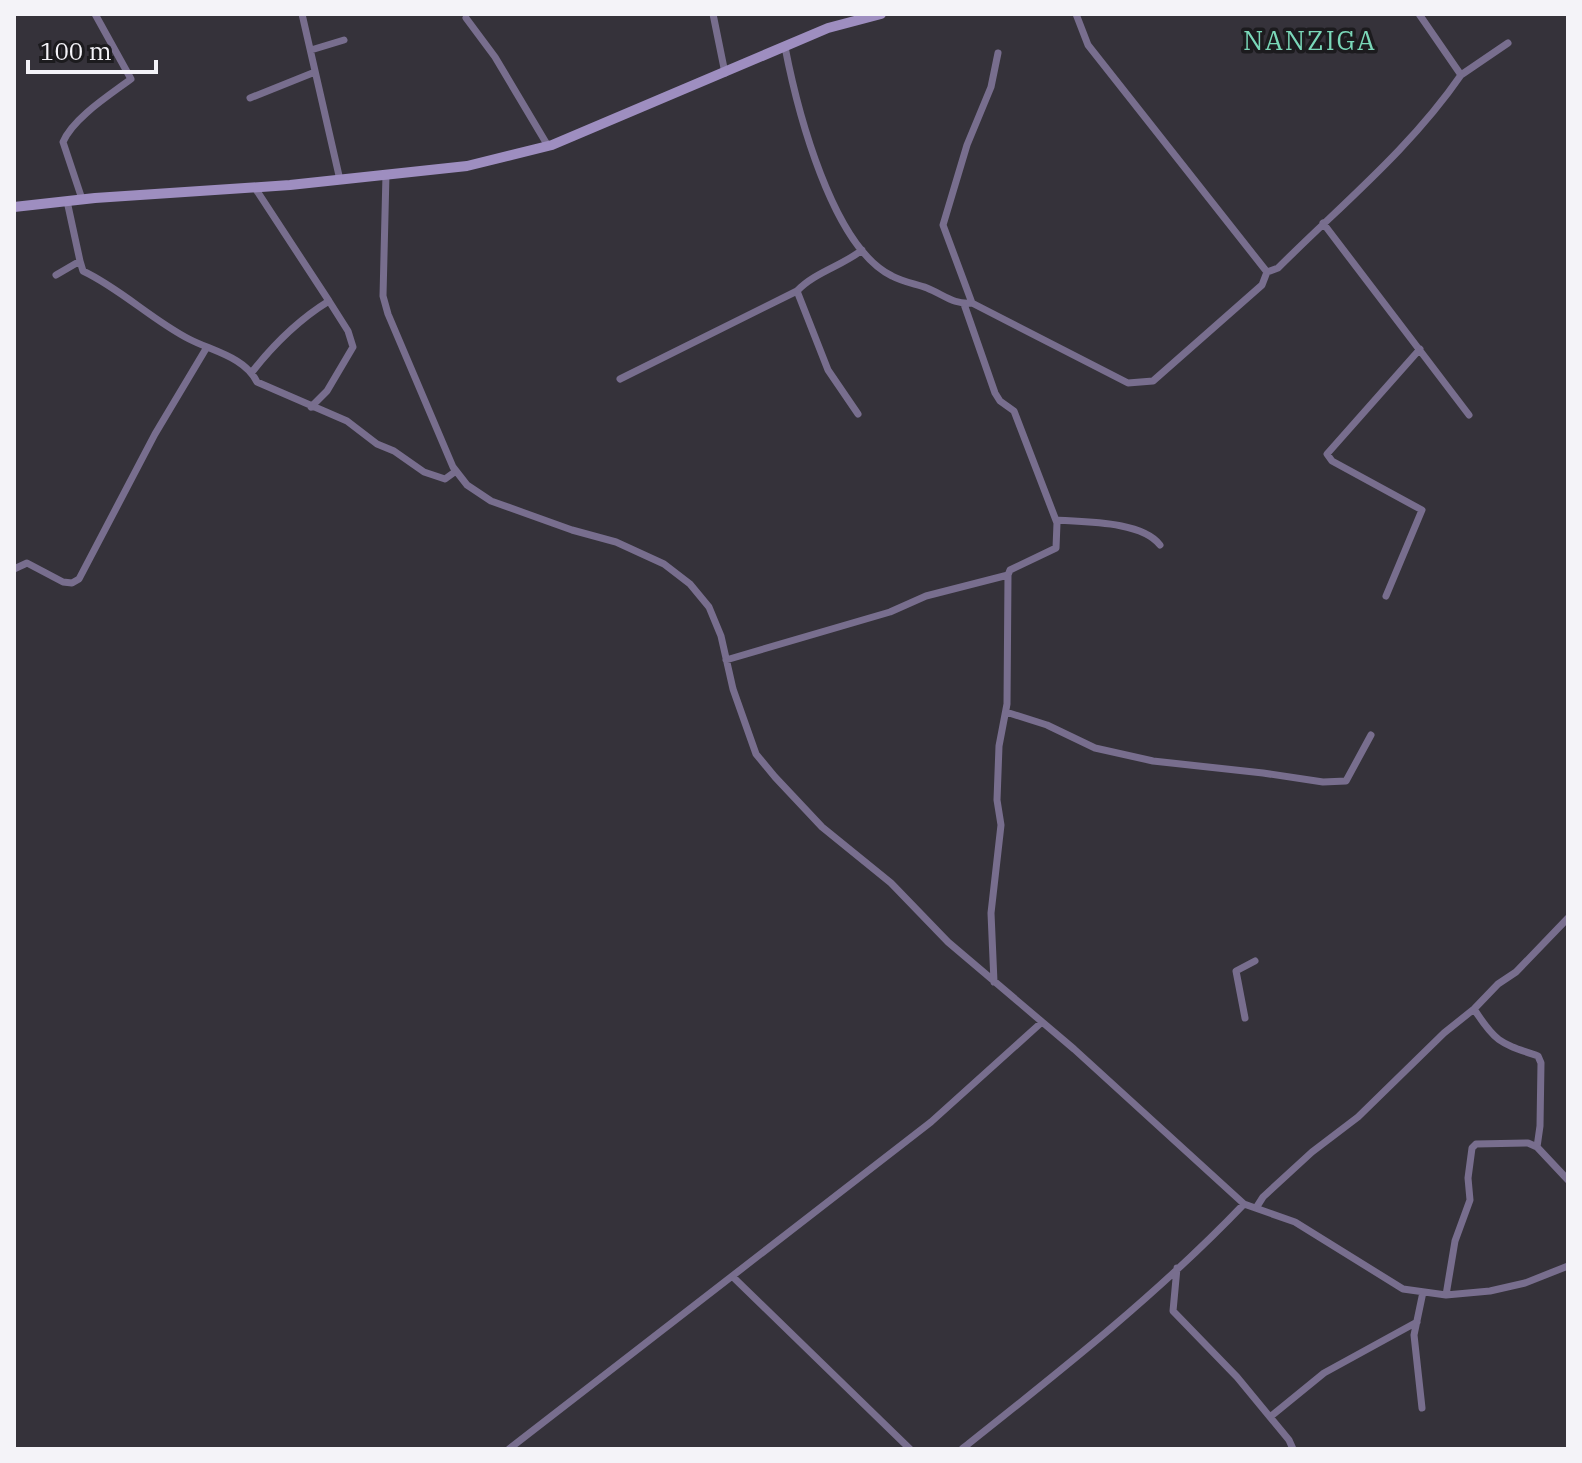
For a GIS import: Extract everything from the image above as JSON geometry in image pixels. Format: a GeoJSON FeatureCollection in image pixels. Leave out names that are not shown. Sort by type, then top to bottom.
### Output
{"type":"FeatureCollection","features":[{"type":"Feature","properties":{"kind":"street"},"geometry":{"type":"LineString","coordinates":[[82,199],[63,142],[67,134],[99,103],[131,79],[95,14]]}},
{"type":"Feature","properties":{"kind":"street"},"geometry":{"type":"LineString","coordinates":[[302,14],[340,180]]}},
{"type":"Feature","properties":{"kind":"street"},"geometry":{"type":"LineString","coordinates":[[713,14],[725,73]]}},
{"type":"Feature","properties":{"kind":"street"},"geometry":{"type":"LineString","coordinates":[[14,207],[82,199],[255,188],[467,166],[548,146],[828,28],[881,14]]}},
{"type":"Feature","properties":{"kind":"street"},"geometry":{"type":"LineString","coordinates":[[1076,14],[1088,45],[1267,272]]}},
{"type":"Feature","properties":{"kind":"street"},"geometry":{"type":"LineString","coordinates":[[1419,14],[1461,75]]}},
{"type":"Feature","properties":{"kind":"street"},"geometry":{"type":"LineString","coordinates":[[466,18],[495,57],[548,146]]}},
{"type":"Feature","properties":{"kind":"street"},"geometry":{"type":"LineString","coordinates":[[311,50],[344,40]]}},
{"type":"Feature","properties":{"kind":"street"},"geometry":{"type":"LineString","coordinates":[[785,47],[792,81],[827,190],[839,217],[862,250],[891,276],[968,304],[1128,383],[1153,381],[1262,285],[1267,272],[1278,268],[1406,145],[1443,102],[1461,75],[1508,43]]}},
{"type":"Feature","properties":{"kind":"street"},"geometry":{"type":"LineString","coordinates":[[994,982],[991,913],[1001,825],[997,800],[999,746],[1006,712],[1008,575],[1010,570],[1056,548],[1058,540],[1056,520],[1014,411],[995,393],[943,225],[967,145],[991,87],[998,53]]}},
{"type":"Feature","properties":{"kind":"street"},"geometry":{"type":"LineString","coordinates":[[250,98],[315,72]]}},
{"type":"Feature","properties":{"kind":"street"},"geometry":{"type":"LineString","coordinates":[[386,174],[383,296],[456,471],[467,485],[491,501],[616,542],[664,564],[690,584],[709,607],[721,636],[733,689],[756,754],[822,827],[891,883],[948,942],[1244,1204],[1295,1222],[1403,1289],[1446,1295],[1490,1291],[1525,1283],[1568,1266]]}},
{"type":"Feature","properties":{"kind":"street"},"geometry":{"type":"LineString","coordinates":[[255,188],[348,331],[353,347],[327,391],[311,407]]}},
{"type":"Feature","properties":{"kind":"street"},"geometry":{"type":"LineString","coordinates":[[67,201],[83,271],[165,325],[252,372],[257,382],[347,421],[377,444],[394,451],[424,472],[445,479],[456,471]]}},
{"type":"Feature","properties":{"kind":"street"},"geometry":{"type":"LineString","coordinates":[[1323,223],[1469,415]]}},
{"type":"Feature","properties":{"kind":"street"},"geometry":{"type":"LineString","coordinates":[[620,379],[797,291],[862,250]]}},
{"type":"Feature","properties":{"kind":"street"},"geometry":{"type":"LineString","coordinates":[[56,275],[80,261]]}},
{"type":"Feature","properties":{"kind":"street"},"geometry":{"type":"LineString","coordinates":[[797,291],[828,370],[858,414]]}},
{"type":"Feature","properties":{"kind":"street"},"geometry":{"type":"LineString","coordinates":[[252,372],[279,340],[309,313],[329,301]]}},
{"type":"Feature","properties":{"kind":"street"},"geometry":{"type":"LineString","coordinates":[[14,558],[18,567],[27,563],[63,582],[72,583],[79,579],[155,434],[207,347]]}},
{"type":"Feature","properties":{"kind":"street"},"geometry":{"type":"LineString","coordinates":[[1386,596],[1422,510],[1332,461],[1327,454],[1420,349]]}},
{"type":"Feature","properties":{"kind":"street"},"geometry":{"type":"LineString","coordinates":[[1056,520],[1111,525],[1155,538],[1160,545]]}},
{"type":"Feature","properties":{"kind":"street"},"geometry":{"type":"LineString","coordinates":[[726,660],[876,616],[926,596],[1008,575]]}},
{"type":"Feature","properties":{"kind":"street"},"geometry":{"type":"LineString","coordinates":[[1006,712],[1047,725],[1095,748],[1153,761],[1323,782],[1346,781],[1371,735]]}},
{"type":"Feature","properties":{"kind":"street"},"geometry":{"type":"LineString","coordinates":[[1256,1208],[1263,1197],[1312,1152],[1358,1117],[1444,1033],[1498,984],[1516,972],[1568,918]]}},
{"type":"Feature","properties":{"kind":"street"},"geometry":{"type":"LineString","coordinates":[[1245,1018],[1236,971],[1255,961]]}},
{"type":"Feature","properties":{"kind":"street"},"geometry":{"type":"LineString","coordinates":[[1474,1009],[1494,1039],[1538,1056],[1541,1063],[1541,1095],[1537,1147]]}},
{"type":"Feature","properties":{"kind":"street"},"geometry":{"type":"LineString","coordinates":[[509,1449],[931,1122],[1042,1022]]}},
{"type":"Feature","properties":{"kind":"street"},"geometry":{"type":"LineString","coordinates":[[1446,1295],[1455,1241],[1470,1200],[1468,1178],[1472,1148],[1476,1144],[1528,1143],[1537,1147],[1568,1180]]}},
{"type":"Feature","properties":{"kind":"street"},"geometry":{"type":"LineString","coordinates":[[962,1449],[1060,1371],[1244,1204]]}},
{"type":"Feature","properties":{"kind":"street"},"geometry":{"type":"LineString","coordinates":[[1177,1268],[1173,1311],[1237,1377],[1293,1449]]}},
{"type":"Feature","properties":{"kind":"street"},"geometry":{"type":"LineString","coordinates":[[733,1277],[910,1449]]}},
{"type":"Feature","properties":{"kind":"street"},"geometry":{"type":"LineString","coordinates":[[1422,1408],[1414,1335],[1423,1292]]}},
{"type":"Feature","properties":{"kind":"street"},"geometry":{"type":"LineString","coordinates":[[1270,1417],[1324,1373],[1417,1322]]}},
{"type":"Feature","properties":{"kind":"district","name":"NANZIGA"},"geometry":{"type":"Point","coordinates":[1310,41]}}]}
